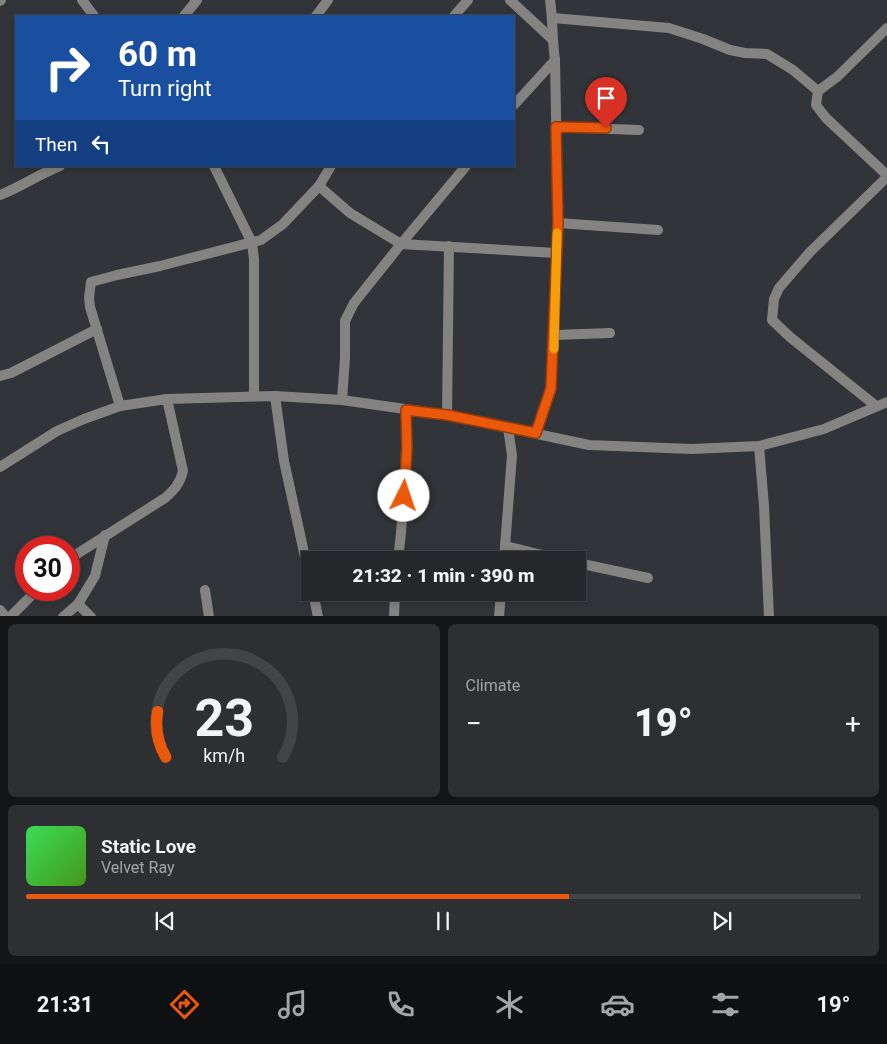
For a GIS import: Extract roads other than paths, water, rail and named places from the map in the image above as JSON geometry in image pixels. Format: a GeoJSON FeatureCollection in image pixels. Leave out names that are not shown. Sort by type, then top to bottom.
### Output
{"type":"FeatureCollection","features":[{"type":"Feature","properties":{"kind":"street"},"geometry":{"type":"LineString","coordinates":[[82,0],[93,15]]}},
{"type":"Feature","properties":{"kind":"street"},"geometry":{"type":"LineString","coordinates":[[185,15],[197,0]]}},
{"type":"Feature","properties":{"kind":"street"},"geometry":{"type":"LineString","coordinates":[[317,15],[328,0]]}},
{"type":"Feature","properties":{"kind":"street"},"geometry":{"type":"LineString","coordinates":[[455,15],[468,0]]}},
{"type":"Feature","properties":{"kind":"street"},"geometry":{"type":"LineString","coordinates":[[510,0],[552,39]]}},
{"type":"Feature","properties":{"kind":"street"},"geometry":{"type":"LineString","coordinates":[[536,433],[551,388],[558,223],[552,39],[553,18],[550,0]]}},
{"type":"Feature","properties":{"kind":"street"},"geometry":{"type":"LineString","coordinates":[[553,18],[668,28],[745,54],[767,54],[793,70],[818,91]]}},
{"type":"Feature","properties":{"kind":"street"},"geometry":{"type":"LineString","coordinates":[[876,406],[810,354],[772,320],[774,299],[779,288],[810,252],[887,176],[826,118],[816,105],[818,91],[837,77],[887,28]]}},
{"type":"Feature","properties":{"kind":"street"},"geometry":{"type":"LineString","coordinates":[[515,104],[554,60]]}},
{"type":"Feature","properties":{"kind":"street"},"geometry":{"type":"LineString","coordinates":[[556,127],[639,130]]}},
{"type":"Feature","properties":{"kind":"street"},"geometry":{"type":"LineString","coordinates":[[0,195],[57,167]]}},
{"type":"Feature","properties":{"kind":"street"},"geometry":{"type":"LineString","coordinates":[[214,167],[252,243],[254,259],[254,396]]}},
{"type":"Feature","properties":{"kind":"street"},"geometry":{"type":"LineString","coordinates":[[120,406],[89,298],[91,282],[117,274],[160,266],[252,243],[272,233],[283,224],[318,186],[330,167]]}},
{"type":"Feature","properties":{"kind":"street"},"geometry":{"type":"LineString","coordinates":[[342,400],[345,321],[354,303],[400,244],[465,167]]}},
{"type":"Feature","properties":{"kind":"street"},"geometry":{"type":"LineString","coordinates":[[318,186],[350,213],[400,244],[556,253]]}},
{"type":"Feature","properties":{"kind":"street"},"geometry":{"type":"LineString","coordinates":[[558,223],[658,230]]}},
{"type":"Feature","properties":{"kind":"street"},"geometry":{"type":"LineString","coordinates":[[447,415],[450,246]]}},
{"type":"Feature","properties":{"kind":"street"},"geometry":{"type":"LineString","coordinates":[[0,376],[11,373],[97,329]]}},
{"type":"Feature","properties":{"kind":"street"},"geometry":{"type":"LineString","coordinates":[[554,334],[610,333]]}},
{"type":"Feature","properties":{"kind":"street"},"geometry":{"type":"LineString","coordinates":[[0,467],[57,431],[120,406],[167,399],[275,396],[342,400],[447,415],[589,445],[692,449],[759,446],[824,429],[887,402]]}},
{"type":"Feature","properties":{"kind":"street"},"geometry":{"type":"LineString","coordinates":[[275,396],[284,461],[304,551]]}},
{"type":"Feature","properties":{"kind":"street"},"geometry":{"type":"LineString","coordinates":[[80,552],[165,498],[180,482],[183,471],[167,399]]}},
{"type":"Feature","properties":{"kind":"street"},"geometry":{"type":"LineString","coordinates":[[399,551],[407,449],[406,410]]}},
{"type":"Feature","properties":{"kind":"street"},"geometry":{"type":"LineString","coordinates":[[505,551],[512,455],[508,428]]}},
{"type":"Feature","properties":{"kind":"street"},"geometry":{"type":"LineString","coordinates":[[759,446],[767,552],[769,616]]}},
{"type":"Feature","properties":{"kind":"street"},"geometry":{"type":"LineString","coordinates":[[63,616],[78,604],[95,576],[105,536]]}},
{"type":"Feature","properties":{"kind":"street"},"geometry":{"type":"LineString","coordinates":[[505,546],[525,551]]}},
{"type":"Feature","properties":{"kind":"street"},"geometry":{"type":"LineString","coordinates":[[586,566],[648,578]]}},
{"type":"Feature","properties":{"kind":"street"},"geometry":{"type":"LineString","coordinates":[[205,590],[209,616]]}},
{"type":"Feature","properties":{"kind":"street"},"geometry":{"type":"LineString","coordinates":[[10,616],[26,601]]}},
{"type":"Feature","properties":{"kind":"street"},"geometry":{"type":"LineString","coordinates":[[315,601],[318,616]]}},
{"type":"Feature","properties":{"kind":"street"},"geometry":{"type":"LineString","coordinates":[[394,616],[395,601]]}},
{"type":"Feature","properties":{"kind":"street"},"geometry":{"type":"LineString","coordinates":[[499,616],[500,601]]}},
{"type":"Feature","properties":{"kind":"street"},"geometry":{"type":"LineString","coordinates":[[78,604],[91,616]]}},
{"type":"Feature","properties":{"kind":"street"},"geometry":{"type":"LineString","coordinates":[[0,610],[6,616]]}}]}
